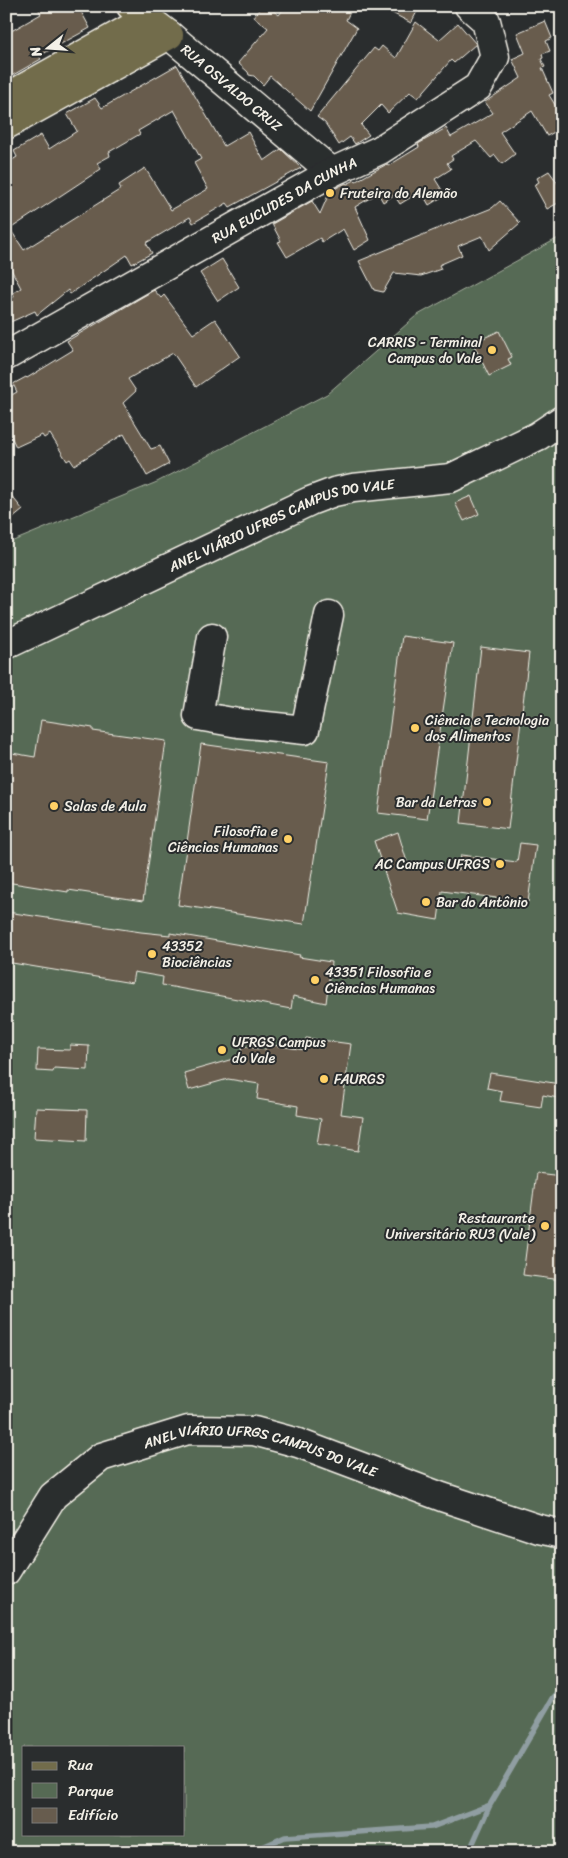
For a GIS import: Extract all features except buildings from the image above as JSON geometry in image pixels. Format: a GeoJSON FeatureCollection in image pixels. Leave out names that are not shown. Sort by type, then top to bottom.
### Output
{"type":"FeatureCollection","features":[{"type":"Feature","properties":{"kind":"main road","name":"RUA OSVALDO CRUZ"},"geometry":{"type":"LineString","coordinates":[[139,13],[169,35]]}},
{"type":"Feature","properties":{"kind":"main road"},"geometry":{"type":"LineString","coordinates":[[6,98],[139,13]]}},
{"type":"Feature","properties":{"kind":"main road"},"geometry":{"type":"LineString","coordinates":[[6,125],[169,35]]}},
{"type":"Feature","properties":{"kind":"street","name":"RUA EUCLIDES DA CUNHA"},"geometry":{"type":"LineString","coordinates":[[6,356],[332,172],[380,150],[478,87],[495,57],[486,21],[469,6]]}},
{"type":"Feature","properties":{"kind":"street","name":"RUA OSVALDO CRUZ"},"geometry":{"type":"LineString","coordinates":[[169,35],[332,172]]}},
{"type":"Feature","properties":{"kind":"street","name":"ANEL VIÁRIO UFRGS CAMPUS DO VALE"},"geometry":{"type":"LineString","coordinates":[[6,645],[310,501],[334,492],[354,488],[451,478],[538,436],[562,420]]}},
{"type":"Feature","properties":{"kind":"street"},"geometry":{"type":"LineString","coordinates":[[212,637],[198,716],[238,723],[305,730],[329,615]]}},
{"type":"Feature","properties":{"kind":"street","name":"ANEL VIÁRIO UFRGS CAMPUS DO VALE"},"geometry":{"type":"LineString","coordinates":[[6,1571],[53,1496],[101,1457],[188,1430],[254,1431],[290,1441],[451,1500],[539,1529],[562,1534]]}},
{"type":"Feature","properties":{"kind":"green space","name":"UFRGS Campus do Vale"},"geometry":{"type":"Polygon","coordinates":[[[562,236],[562,1852],[6,1852],[6,544],[157,482],[327,394],[416,316],[562,236]]]}},
{"type":"Feature","properties":{"kind":"waterway"},"geometry":{"type":"LineString","coordinates":[[251,1852],[285,1837],[432,1827],[490,1805],[553,1697],[562,1688]]}},
{"type":"Feature","properties":{"kind":"waterway"},"geometry":{"type":"LineString","coordinates":[[469,1852],[490,1805]]}},
{"type":"Feature","properties":{"kind":"place","name":"Fruteira do Alemão"},"geometry":{"type":"Point","coordinates":[330,193]}},
{"type":"Feature","properties":{"kind":"place","name":"CARRIS - Terminal Campus do Vale"},"geometry":{"type":"Point","coordinates":[492,350]}},
{"type":"Feature","properties":{"kind":"place","name":"Ciência e Tecnologia dos Alimentos"},"geometry":{"type":"Point","coordinates":[415,728]}},
{"type":"Feature","properties":{"kind":"place","name":"Bar da Letras"},"geometry":{"type":"Point","coordinates":[487,802]}},
{"type":"Feature","properties":{"kind":"place","name":"Salas de Aula"},"geometry":{"type":"Point","coordinates":[54,806]}},
{"type":"Feature","properties":{"kind":"place","name":"Filosofia e Ciências Humanas"},"geometry":{"type":"Point","coordinates":[288,839]}},
{"type":"Feature","properties":{"kind":"place","name":"AC Campus UFRGS"},"geometry":{"type":"Point","coordinates":[500,864]}},
{"type":"Feature","properties":{"kind":"place","name":"Bar do Antônio"},"geometry":{"type":"Point","coordinates":[426,902]}},
{"type":"Feature","properties":{"kind":"place","name":"43352 Biociências"},"geometry":{"type":"Point","coordinates":[152,954]}},
{"type":"Feature","properties":{"kind":"place","name":"43351 Filosofia e Ciências Humanas"},"geometry":{"type":"Point","coordinates":[315,980]}},
{"type":"Feature","properties":{"kind":"place","name":"UFRGS Campus do Vale"},"geometry":{"type":"Point","coordinates":[222,1050]}},
{"type":"Feature","properties":{"kind":"place","name":"FAURGS"},"geometry":{"type":"Point","coordinates":[324,1079]}},
{"type":"Feature","properties":{"kind":"place","name":"Restaurante Universitário RU3 (Vale)"},"geometry":{"type":"Point","coordinates":[545,1226]}}]}
